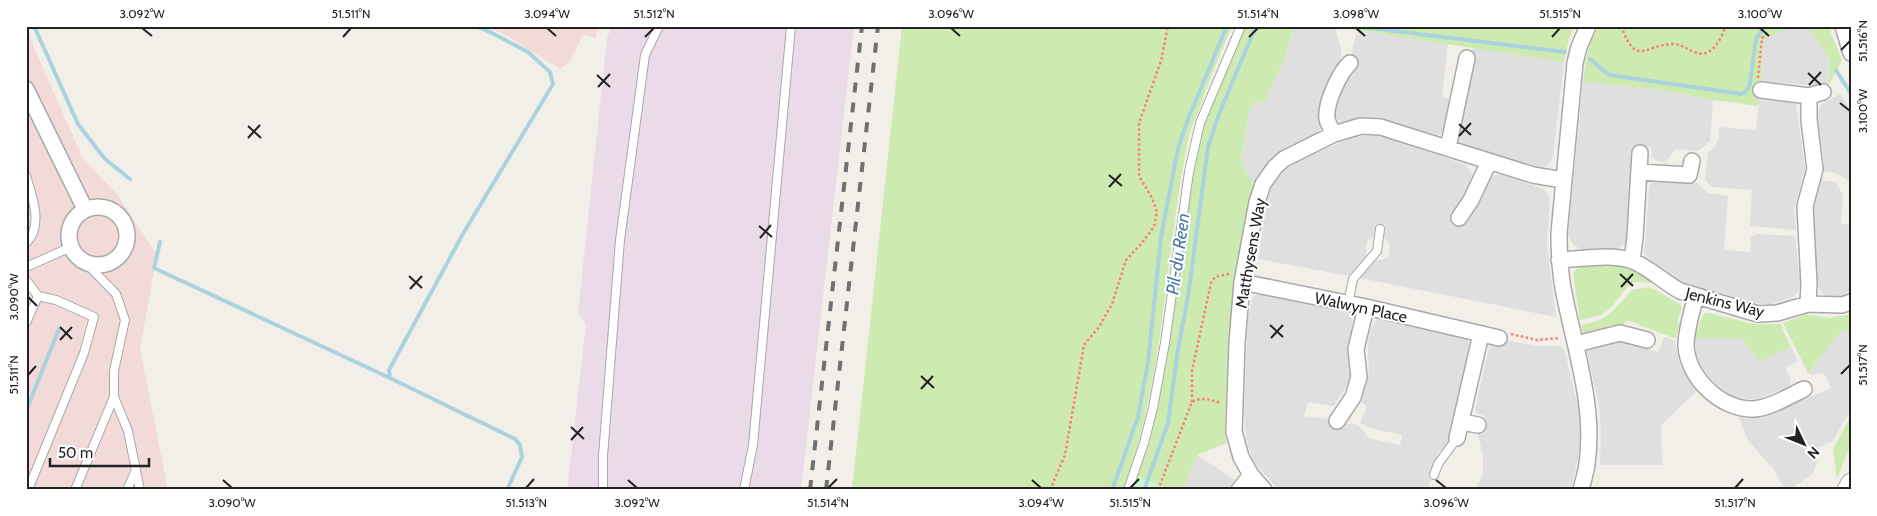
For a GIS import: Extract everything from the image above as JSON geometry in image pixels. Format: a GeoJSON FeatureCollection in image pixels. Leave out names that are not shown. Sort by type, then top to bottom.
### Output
{"type":"FeatureCollection","features":[{"type":"Feature","properties":{"kind":"street"},"geometry":{"type":"LineString","coordinates":[[1580,490],[1587,464],[1589,429],[1575,339],[1564,297],[1559,260],[1559,233],[1574,73],[1579,47],[1588,26]]}},
{"type":"Feature","properties":{"kind":"street"},"geometry":{"type":"LineString","coordinates":[[1843,26],[1851,52]]}},
{"type":"Feature","properties":{"kind":"street"},"geometry":{"type":"LineString","coordinates":[[1448,148],[1467,58]]}},
{"type":"Feature","properties":{"kind":"street"},"geometry":{"type":"LineString","coordinates":[[1334,134],[1327,118],[1329,108],[1335,84],[1343,70],[1350,63]]}},
{"type":"Feature","properties":{"kind":"street"},"geometry":{"type":"LineString","coordinates":[[26,89],[86,209]]}},
{"type":"Feature","properties":{"kind":"street"},"geometry":{"type":"LineString","coordinates":[[1761,90],[1816,94],[1809,120],[1815,169],[1805,206],[1809,284],[1808,304]]}},
{"type":"Feature","properties":{"kind":"street","name":"Matthysens Way"},"geometry":{"type":"LineString","coordinates":[[1264,490],[1251,475],[1241,456],[1234,432],[1237,343],[1242,278],[1257,202],[1268,177],[1284,159],[1334,134],[1361,126],[1370,126],[1387,129],[1533,175],[1563,180]]}},
{"type":"Feature","properties":{"kind":"street"},"geometry":{"type":"LineString","coordinates":[[1632,261],[1640,153]]}},
{"type":"Feature","properties":{"kind":"street"},"geometry":{"type":"LineString","coordinates":[[1639,172],[1689,175],[1692,161]]}},
{"type":"Feature","properties":{"kind":"street"},"geometry":{"type":"LineString","coordinates":[[1460,218],[1472,200],[1490,162]]}},
{"type":"Feature","properties":{"kind":"street"},"geometry":{"type":"LineString","coordinates":[[100,206],[114,211],[124,222],[128,232],[126,245],[121,255],[110,263],[99,266],[86,263],[76,255],[71,247],[68,239],[70,228],[76,216],[86,209],[100,206]]}},
{"type":"Feature","properties":{"kind":"street","name":"Jenkins Way"},"geometry":{"type":"LineString","coordinates":[[1559,260],[1611,258],[1632,261],[1660,276],[1670,286],[1680,291],[1758,314],[1777,312],[1808,304],[1842,305],[1851,302]]}},
{"type":"Feature","properties":{"kind":"street","name":"Walwyn Place"},"geometry":{"type":"LineString","coordinates":[[1242,278],[1499,338]]}},
{"type":"Feature","properties":{"kind":"street"},"geometry":{"type":"LineString","coordinates":[[1696,296],[1687,330],[1687,352],[1696,375],[1718,397],[1729,404],[1754,409],[1766,407],[1804,389]]}},
{"type":"Feature","properties":{"kind":"street"},"geometry":{"type":"LineString","coordinates":[[1337,421],[1352,411],[1353,397],[1359,377],[1356,349],[1366,307]]}},
{"type":"Feature","properties":{"kind":"street"},"geometry":{"type":"LineString","coordinates":[[1575,339],[1620,333],[1647,340]]}},
{"type":"Feature","properties":{"kind":"street"},"geometry":{"type":"LineString","coordinates":[[1457,438],[1480,334]]}},
{"type":"Feature","properties":{"kind":"street"},"geometry":{"type":"LineString","coordinates":[[1461,422],[1478,425]]}},
{"type":"Feature","properties":{"kind":"street"},"geometry":{"type":"LineString","coordinates":[[1239,490],[1251,475]]}},
{"type":"Feature","properties":{"kind":"street"},"geometry":{"type":"LineString","coordinates":[[1847,490],[1851,484]]}},
{"type":"Feature","properties":{"kind":"lane"},"geometry":{"type":"LineString","coordinates":[[603,490],[603,456],[620,240],[644,55],[659,26]]}},
{"type":"Feature","properties":{"kind":"lane"},"geometry":{"type":"LineString","coordinates":[[744,490],[753,445],[791,26]]}},
{"type":"Feature","properties":{"kind":"lane"},"geometry":{"type":"LineString","coordinates":[[1128,490],[1144,443],[1153,408],[1165,343],[1194,146],[1200,123],[1241,26]]}},
{"type":"Feature","properties":{"kind":"lane"},"geometry":{"type":"LineString","coordinates":[[26,176],[35,206],[36,221],[26,243]]}},
{"type":"Feature","properties":{"kind":"lane"},"geometry":{"type":"LineString","coordinates":[[1348,304],[1353,279],[1377,251],[1380,229]]}},
{"type":"Feature","properties":{"kind":"lane"},"geometry":{"type":"LineString","coordinates":[[26,268],[71,247]]}},
{"type":"Feature","properties":{"kind":"lane"},"geometry":{"type":"LineString","coordinates":[[86,263],[116,294],[125,320],[114,371],[114,397],[128,431],[140,490]]}},
{"type":"Feature","properties":{"kind":"lane"},"geometry":{"type":"LineString","coordinates":[[26,280],[38,296],[56,300],[94,317],[84,353],[28,490]]}},
{"type":"Feature","properties":{"kind":"lane"},"geometry":{"type":"LineString","coordinates":[[26,323],[38,296]]}},
{"type":"Feature","properties":{"kind":"lane"},"geometry":{"type":"LineString","coordinates":[[75,490],[114,397]]}},
{"type":"Feature","properties":{"kind":"lane"},"geometry":{"type":"LineString","coordinates":[[1434,475],[1438,464],[1457,438]]}},
{"type":"Feature","properties":{"kind":"lane"},"geometry":{"type":"LineString","coordinates":[[127,490],[136,470]]}},
{"type":"Feature","properties":{"kind":"path"},"geometry":{"type":"LineString","coordinates":[[1050,490],[1065,455],[1084,345],[1099,327],[1112,304],[1126,260],[1154,226],[1157,212],[1152,198],[1139,176],[1139,123],[1161,61],[1168,26]]}},
{"type":"Feature","properties":{"kind":"path"},"geometry":{"type":"LineString","coordinates":[[1621,26],[1630,46],[1636,50],[1647,52],[1672,44],[1683,45],[1696,54],[1701,54],[1717,45],[1726,26]]}},
{"type":"Feature","properties":{"kind":"path"},"geometry":{"type":"LineString","coordinates":[[1761,90],[1758,89],[1757,81],[1762,38],[1768,33]]}},
{"type":"Feature","properties":{"kind":"path"},"geometry":{"type":"LineString","coordinates":[[1158,490],[1192,402],[1192,372],[1211,283],[1215,277],[1226,273],[1242,278]]}},
{"type":"Feature","properties":{"kind":"path"},"geometry":{"type":"LineString","coordinates":[[1499,338],[1501,330],[1519,337],[1537,340],[1575,339]]}},
{"type":"Feature","properties":{"kind":"path"},"geometry":{"type":"LineString","coordinates":[[1192,402],[1204,398],[1235,406]]}},
{"type":"Feature","properties":{"kind":"shaded area"},"geometry":{"type":"Polygon","coordinates":[[[486,26],[598,26],[596,38],[583,35],[569,63],[560,69],[509,37],[486,26]]]}},
{"type":"Feature","properties":{"kind":"shaded area"},"geometry":{"type":"Polygon","coordinates":[[[612,26],[854,26],[801,490],[567,490],[586,324],[578,314],[607,38],[612,26]]]}},
{"type":"Feature","properties":{"kind":"shaded area"},"geometry":{"type":"Polygon","coordinates":[[[1294,26],[1335,27],[1341,50],[1341,60],[1330,81],[1322,126],[1317,134],[1285,148],[1270,160],[1257,176],[1253,186],[1241,161],[1249,113],[1254,100],[1263,104],[1270,91],[1284,60],[1294,26]]]}},
{"type":"Feature","properties":{"kind":"shaded area"},"geometry":{"type":"Polygon","coordinates":[[[1792,26],[1807,26],[1830,61],[1828,87],[1761,81],[1763,40],[1792,26]]]}},
{"type":"Feature","properties":{"kind":"shaded area"},"geometry":{"type":"Polygon","coordinates":[[[26,29],[83,159],[116,193],[157,255],[140,349],[168,490],[26,490],[26,29]]]}},
{"type":"Feature","properties":{"kind":"shaded area"},"geometry":{"type":"Polygon","coordinates":[[[1357,30],[1448,44],[1442,97],[1448,98],[1451,104],[1441,134],[1436,135],[1376,118],[1366,117],[1343,122],[1336,119],[1332,113],[1343,78],[1354,72],[1355,63],[1351,57],[1357,30]]]}},
{"type":"Feature","properties":{"kind":"shaded area"},"geometry":{"type":"Polygon","coordinates":[[[1473,47],[1564,62],[1553,157],[1548,165],[1540,168],[1466,145],[1461,141],[1458,135],[1473,47]]]}},
{"type":"Feature","properties":{"kind":"shaded area"},"geometry":{"type":"Polygon","coordinates":[[[1583,82],[1654,89],[1713,100],[1710,141],[1698,151],[1676,149],[1665,162],[1652,158],[1651,147],[1634,146],[1628,240],[1617,250],[1580,249],[1572,243],[1568,235],[1583,82]]]}},
{"type":"Feature","properties":{"kind":"shaded area"},"geometry":{"type":"Polygon","coordinates":[[[1840,94],[1851,111],[1851,182],[1835,173],[1823,171],[1824,158],[1816,114],[1822,104],[1840,94]]]}},
{"type":"Feature","properties":{"kind":"shaded area"},"geometry":{"type":"Polygon","coordinates":[[[1759,100],[1793,102],[1796,104],[1805,168],[1794,209],[1796,230],[1750,226],[1752,190],[1712,187],[1705,180],[1708,152],[1714,148],[1718,140],[1719,127],[1756,130],[1759,100]]]}},
{"type":"Feature","properties":{"kind":"shaded area"},"geometry":{"type":"Polygon","coordinates":[[[1371,135],[1387,137],[1466,165],[1472,174],[1467,196],[1495,175],[1503,175],[1544,189],[1550,197],[1547,245],[1556,317],[1360,278],[1359,276],[1375,260],[1382,260],[1388,257],[1390,247],[1386,239],[1376,235],[1368,240],[1365,248],[1367,254],[1349,276],[1258,259],[1267,201],[1272,186],[1284,171],[1297,162],[1350,138],[1371,135]]]}},
{"type":"Feature","properties":{"kind":"shaded area"},"geometry":{"type":"Polygon","coordinates":[[[1657,180],[1697,183],[1708,193],[1728,196],[1724,250],[1750,252],[1751,237],[1757,234],[1795,236],[1800,283],[1798,292],[1791,298],[1768,305],[1755,303],[1680,282],[1664,268],[1648,258],[1643,252],[1649,187],[1651,183],[1657,180]]]}},
{"type":"Feature","properties":{"kind":"shaded area"},"geometry":{"type":"Polygon","coordinates":[[[1821,180],[1836,182],[1843,195],[1841,224],[1851,225],[1850,297],[1829,297],[1823,294],[1818,287],[1812,214],[1821,180]]]}},
{"type":"Feature","properties":{"kind":"shaded area"},"geometry":{"type":"Polygon","coordinates":[[[1260,294],[1349,314],[1352,319],[1350,380],[1334,406],[1308,402],[1304,416],[1327,419],[1338,425],[1354,423],[1369,438],[1400,445],[1402,435],[1370,428],[1360,423],[1367,407],[1361,402],[1369,373],[1369,334],[1372,326],[1377,319],[1458,334],[1466,338],[1469,344],[1452,439],[1445,449],[1438,452],[1428,490],[1279,490],[1253,462],[1246,438],[1244,410],[1248,318],[1253,296],[1260,294]]]}},
{"type":"Feature","properties":{"kind":"shaded area"},"geometry":{"type":"Polygon","coordinates":[[[1842,330],[1851,334],[1851,409],[1833,441],[1818,448],[1820,452],[1813,474],[1789,490],[1785,490],[1773,468],[1749,442],[1738,416],[1763,417],[1831,388],[1824,373],[1812,375],[1808,373],[1842,330]]]}},
{"type":"Feature","properties":{"kind":"shaded area"},"geometry":{"type":"Polygon","coordinates":[[[1664,337],[1675,341],[1680,365],[1697,391],[1661,425],[1662,465],[1600,465],[1601,429],[1599,406],[1586,347],[1618,339],[1658,352],[1664,337]]]}},
{"type":"Feature","properties":{"kind":"shaded area"},"geometry":{"type":"Polygon","coordinates":[[[1695,338],[1742,338],[1758,362],[1791,347],[1798,362],[1785,367],[1791,379],[1789,386],[1756,400],[1734,397],[1716,384],[1704,371],[1696,357],[1695,338]]]}},
{"type":"Feature","properties":{"kind":"shaded area"},"geometry":{"type":"Polygon","coordinates":[[[1505,340],[1537,346],[1561,346],[1564,349],[1580,415],[1580,449],[1571,490],[1476,490],[1483,473],[1483,454],[1477,433],[1481,434],[1485,416],[1478,414],[1475,409],[1489,348],[1496,342],[1505,340]]]}},
{"type":"Feature","properties":{"kind":"shaded area"},"geometry":{"type":"Polygon","coordinates":[[[1197,455],[1235,480],[1229,490],[1183,490],[1197,455]]]}},
{"type":"Feature","properties":{"kind":"green space"},"geometry":{"type":"Polygon","coordinates":[[[902,26],[1232,26],[1189,136],[1148,403],[1137,447],[1123,490],[852,490],[902,26]]]}},
{"type":"Feature","properties":{"kind":"green space"},"geometry":{"type":"Polygon","coordinates":[[[1244,26],[1294,26],[1284,60],[1264,104],[1254,101],[1249,113],[1241,160],[1253,186],[1237,263],[1232,300],[1225,417],[1225,437],[1227,443],[1197,455],[1183,490],[1171,490],[1136,476],[1157,408],[1193,165],[1202,125],[1244,26]]]}},
{"type":"Feature","properties":{"kind":"green space"},"geometry":{"type":"Polygon","coordinates":[[[1331,26],[1575,26],[1569,38],[1564,62],[1331,26]]]}},
{"type":"Feature","properties":{"kind":"green space"},"geometry":{"type":"Polygon","coordinates":[[[1600,26],[1792,26],[1763,40],[1758,106],[1654,89],[1583,82],[1586,60],[1592,39],[1600,26]]]}},
{"type":"Feature","properties":{"kind":"green space"},"geometry":{"type":"Polygon","coordinates":[[[1807,26],[1830,26],[1831,34],[1842,60],[1828,87],[1830,61],[1807,26]]]}},
{"type":"Feature","properties":{"kind":"green space"},"geometry":{"type":"Polygon","coordinates":[[[1604,264],[1633,269],[1659,283],[1635,282],[1627,287],[1611,308],[1601,315],[1580,320],[1573,273],[1583,266],[1604,264]]]}},
{"type":"Feature","properties":{"kind":"green space"},"geometry":{"type":"Polygon","coordinates":[[[1649,287],[1680,304],[1682,308],[1677,322],[1680,323],[1676,339],[1627,320],[1619,328],[1584,337],[1581,325],[1598,321],[1610,313],[1632,290],[1649,287]]]}},
{"type":"Feature","properties":{"kind":"green space"},"geometry":{"type":"Polygon","coordinates":[[[1705,313],[1753,324],[1780,324],[1791,347],[1758,362],[1742,338],[1695,338],[1705,313]]]}},
{"type":"Feature","properties":{"kind":"green space"},"geometry":{"type":"Polygon","coordinates":[[[1851,314],[1851,334],[1842,330],[1808,373],[1783,323],[1805,315],[1829,318],[1851,314]]]}},
{"type":"Feature","properties":{"kind":"green space"},"geometry":{"type":"Polygon","coordinates":[[[1851,416],[1851,444],[1837,479],[1833,449],[1851,416]]]}},
{"type":"Feature","properties":{"kind":"green space"},"geometry":{"type":"Polygon","coordinates":[[[1136,476],[1171,490],[1131,490],[1136,476]]]}},
{"type":"Feature","properties":{"kind":"waterway"},"geometry":{"type":"LineString","coordinates":[[34,26],[78,124],[105,159],[130,179]]}},
{"type":"Feature","properties":{"kind":"waterway"},"geometry":{"type":"LineString","coordinates":[[475,26],[528,52],[550,72],[553,84],[464,232],[389,370],[390,378],[515,439],[520,445],[522,457],[507,490]]}},
{"type":"Feature","properties":{"kind":"waterway"},"geometry":{"type":"LineString","coordinates":[[1112,490],[1138,417],[1148,362],[1161,237],[1178,148],[1188,119],[1227,26]]}},
{"type":"Feature","properties":{"kind":"waterway","name":"Pil-du Reen"},"geometry":{"type":"LineString","coordinates":[[1144,490],[1168,423],[1178,349],[1188,297],[1208,147],[1219,114],[1256,26]]}},
{"type":"Feature","properties":{"kind":"waterway"},"geometry":{"type":"LineString","coordinates":[[1354,26],[1565,52]]}},
{"type":"Feature","properties":{"kind":"waterway"},"geometry":{"type":"LineString","coordinates":[[1590,59],[1609,75],[1742,94],[1748,89],[1750,84],[1756,39],[1765,26]]}},
{"type":"Feature","properties":{"kind":"waterway"},"geometry":{"type":"LineString","coordinates":[[1836,70],[1851,94]]}},
{"type":"Feature","properties":{"kind":"waterway"},"geometry":{"type":"LineString","coordinates":[[160,242],[154,268],[390,378]]}},
{"type":"Feature","properties":{"kind":"waterway"},"geometry":{"type":"LineString","coordinates":[[26,411],[59,329]]}},
{"type":"Feature","properties":{"kind":"railway"},"geometry":{"type":"LineString","coordinates":[[810,490],[862,26]]}},
{"type":"Feature","properties":{"kind":"railway"},"geometry":{"type":"LineString","coordinates":[[826,490],[878,26]]}}]}
